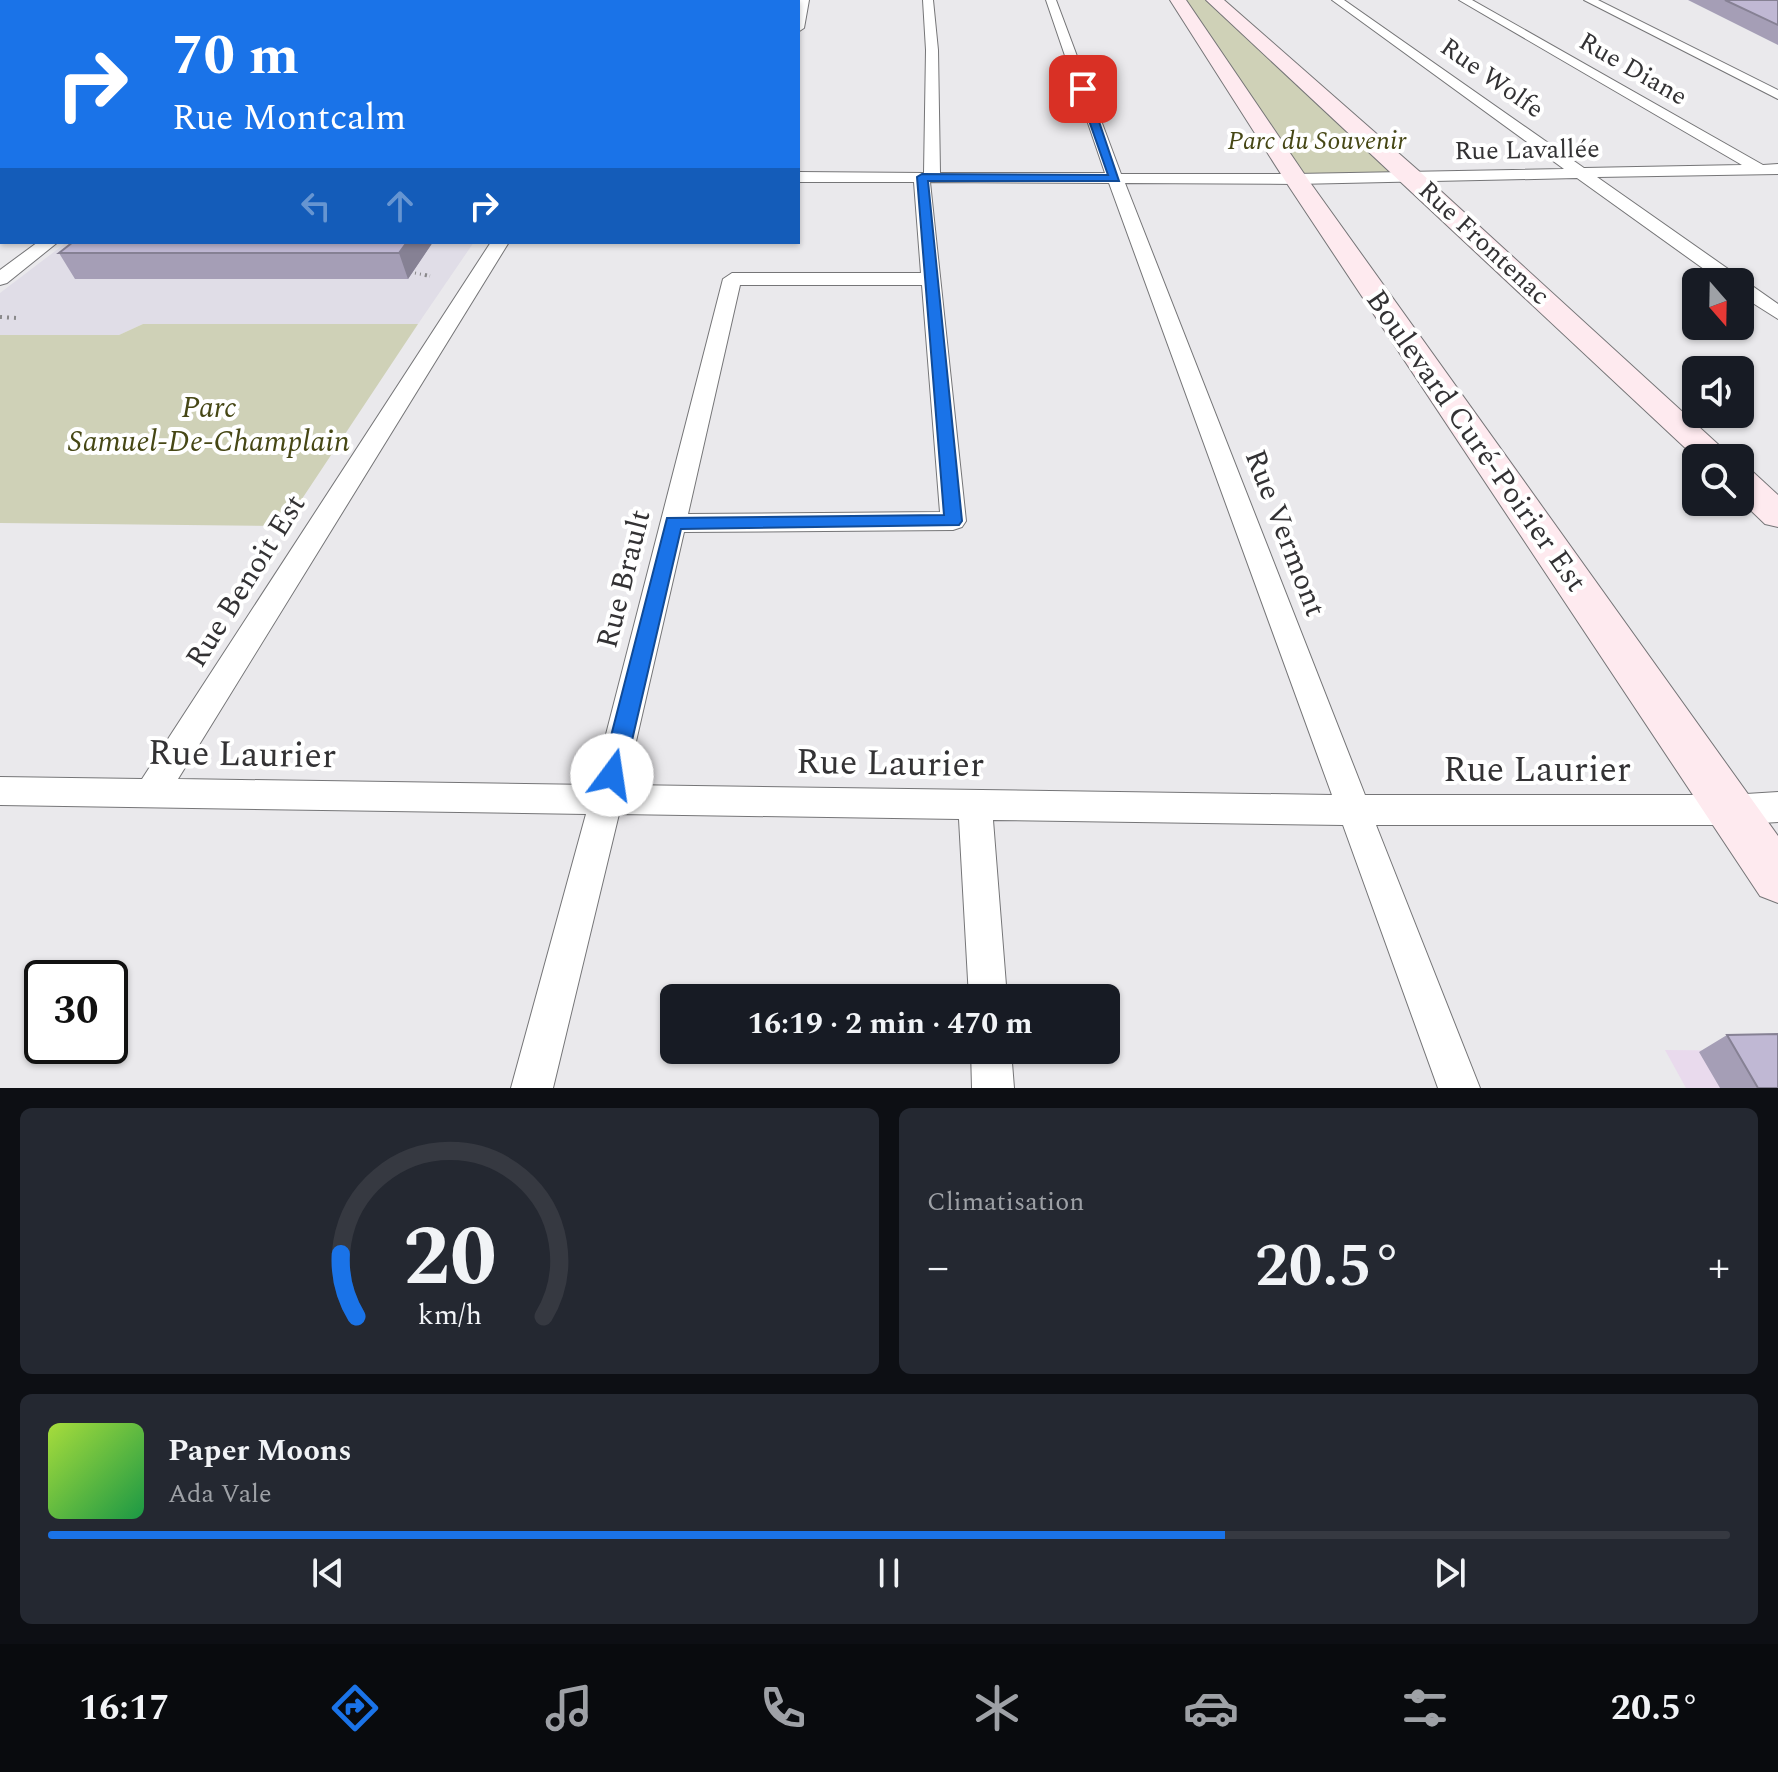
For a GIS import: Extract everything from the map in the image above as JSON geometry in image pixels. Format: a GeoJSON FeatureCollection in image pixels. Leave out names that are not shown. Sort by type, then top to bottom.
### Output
{"type":"FeatureCollection","features":[{"type":"Feature","properties":{"kind":"main road","name":"Boulevard Curé-Poirier Est"},"geometry":{"type":"LineString","coordinates":[[1178,0],[1296,179],[1778,879]]}},
{"type":"Feature","properties":{"kind":"main road","name":"Rue Frontenac"},"geometry":{"type":"LineString","coordinates":[[1214,0],[1412,177],[1701,444]]}},
{"type":"Feature","properties":{"kind":"main road"},"geometry":{"type":"LineString","coordinates":[[1754,493],[1778,515]]}},
{"type":"Feature","properties":{"kind":"street"},"geometry":{"type":"LineString","coordinates":[[673,523],[953,521],[931,279],[927,178],[932,50],[928,0]]}},
{"type":"Feature","properties":{"kind":"street","name":"Rue Vermont"},"geometry":{"type":"LineString","coordinates":[[1051,0],[1115,178],[1459,1088]]}},
{"type":"Feature","properties":{"kind":"street","name":"Rue Wolfe"},"geometry":{"type":"LineString","coordinates":[[1337,0],[1714,268]]}},
{"type":"Feature","properties":{"kind":"street","name":"Rue Diane"},"geometry":{"type":"LineString","coordinates":[[1464,0],[1778,180]]}},
{"type":"Feature","properties":{"kind":"street"},"geometry":{"type":"LineString","coordinates":[[1589,0],[1778,95]]}},
{"type":"Feature","properties":{"kind":"street","name":"Rue Lavallée"},"geometry":{"type":"LineString","coordinates":[[800,177],[1296,179],[1778,169]]}},
{"type":"Feature","properties":{"kind":"street"},"geometry":{"type":"LineString","coordinates":[[0,279],[46,244]]}},
{"type":"Feature","properties":{"kind":"street","name":"Rue Benoit Est"},"geometry":{"type":"LineString","coordinates":[[151,793],[499,244]]}},
{"type":"Feature","properties":{"kind":"street","name":"Rue Brault"},"geometry":{"type":"LineString","coordinates":[[532,1088],[606,800],[732,279],[931,279]]}},
{"type":"Feature","properties":{"kind":"street"},"geometry":{"type":"LineString","coordinates":[[1754,296],[1778,313]]}},
{"type":"Feature","properties":{"kind":"street","name":"Rue Laurier"},"geometry":{"type":"LineString","coordinates":[[0,791],[1353,810],[1730,810],[1778,807]]}},
{"type":"Feature","properties":{"kind":"street"},"geometry":{"type":"LineString","coordinates":[[975,805],[987,984]]}},
{"type":"Feature","properties":{"kind":"street"},"geometry":{"type":"LineString","coordinates":[[992,1064],[993,1088]]}},
{"type":"Feature","properties":{"kind":"path"},"geometry":{"type":"LineString","coordinates":[[415,273],[430,276]]}},
{"type":"Feature","properties":{"kind":"path"},"geometry":{"type":"LineString","coordinates":[[0,317],[18,318]]}},
{"type":"Feature","properties":{"kind":"shaded area"},"geometry":{"type":"Polygon","coordinates":[[[64,244],[473,244],[418,324],[143,324],[119,335],[0,335],[0,293],[64,244]]]}},
{"type":"Feature","properties":{"kind":"shaded area"},"geometry":{"type":"Polygon","coordinates":[[[1665,1050],[1778,1051],[1778,1088],[1686,1088],[1665,1050]]]}},
{"type":"Feature","properties":{"kind":"green space","name":"Parc du Souvenir"},"geometry":{"type":"Polygon","coordinates":[[[1178,0],[1214,0],[1412,177],[1296,179],[1178,0]]]}},
{"type":"Feature","properties":{"kind":"green space","name":"Parc Samuel-De-Champlain"},"geometry":{"type":"Polygon","coordinates":[[[143,324],[418,324],[284,526],[0,523],[0,335],[119,335],[143,324]]]}},
{"type":"Feature","properties":{"kind":"building"},"geometry":{"type":"Polygon","coordinates":[[[1725,0],[1778,0],[1778,25],[1725,0]]]}},
{"type":"Feature","properties":{"kind":"building"},"geometry":{"type":"Polygon","coordinates":[[[70,244],[406,244],[399,253],[59,253],[70,244]]]}},
{"type":"Feature","properties":{"kind":"building"},"geometry":{"type":"Polygon","coordinates":[[[1778,1034],[1778,1088],[1758,1088],[1727,1035],[1778,1034]]]}},
{"type":"Feature","properties":{"kind":"route"},"geometry":{"type":"LineString","coordinates":[[612,775],[673,523],[953,521],[922,177],[1115,178],[1083,89]]}}]}
